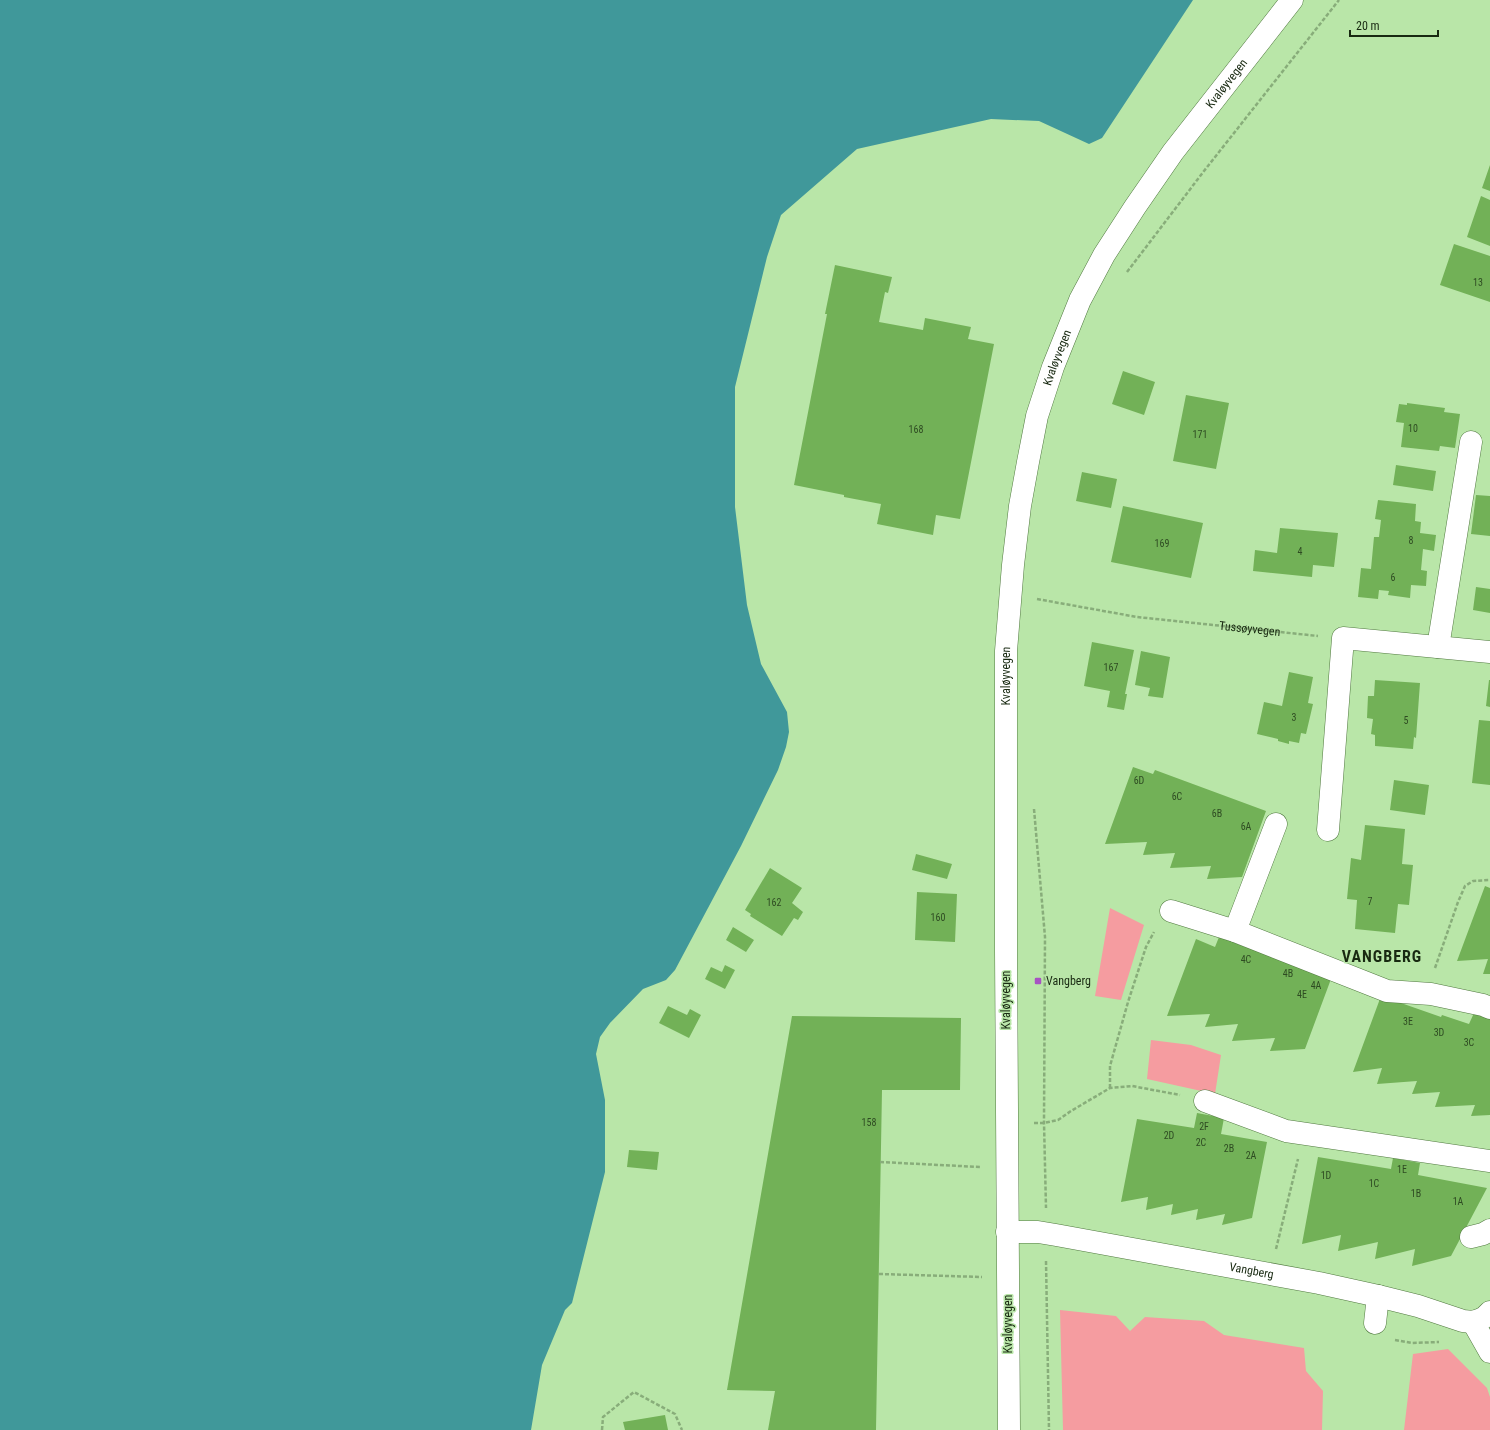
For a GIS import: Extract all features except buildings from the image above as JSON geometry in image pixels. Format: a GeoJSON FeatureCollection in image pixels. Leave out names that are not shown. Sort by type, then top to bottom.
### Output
{"type":"FeatureCollection","features":[{"type":"Feature","properties":{"kind":"street","name":"Kvaløyvegen"},"geometry":{"type":"LineString","coordinates":[[1009,1430],[1007,1232],[1006,651],[1020,506],[1038,416],[1053,367],[1080,300],[1108,249],[1173,152],[1292,0]]}},
{"type":"Feature","properties":{"kind":"street"},"geometry":{"type":"LineString","coordinates":[[1438,648],[1471,442]]}},
{"type":"Feature","properties":{"kind":"street"},"geometry":{"type":"LineString","coordinates":[[1328,830],[1343,638],[1490,652]]}},
{"type":"Feature","properties":{"kind":"street"},"geometry":{"type":"LineString","coordinates":[[1235,931],[1276,824]]}},
{"type":"Feature","properties":{"kind":"street"},"geometry":{"type":"LineString","coordinates":[[1171,911],[1235,931],[1387,991],[1431,994],[1483,1005],[1490,1008]]}},
{"type":"Feature","properties":{"kind":"street"},"geometry":{"type":"LineString","coordinates":[[1205,1100],[1286,1131],[1490,1161]]}},
{"type":"Feature","properties":{"kind":"street","name":"Vangberg"},"geometry":{"type":"LineString","coordinates":[[1007,1232],[1038,1232],[1319,1283],[1418,1306],[1463,1321],[1480,1321]]}},
{"type":"Feature","properties":{"kind":"street"},"geometry":{"type":"LineString","coordinates":[[1375,1324],[1378,1296]]}},
{"type":"Feature","properties":{"kind":"street"},"geometry":{"type":"LineString","coordinates":[[1480,1321],[1490,1352]]}},
{"type":"Feature","properties":{"kind":"path"},"geometry":{"type":"LineString","coordinates":[[1124,276],[1204,171],[1339,0]]}},
{"type":"Feature","properties":{"kind":"path","name":"Tussøyvegen"},"geometry":{"type":"LineString","coordinates":[[1011,594],[1137,617],[1343,638]]}},
{"type":"Feature","properties":{"kind":"path"},"geometry":{"type":"LineString","coordinates":[[1034,805],[1045,937],[1044,1123],[1046,1208]]}},
{"type":"Feature","properties":{"kind":"path"},"geometry":{"type":"LineString","coordinates":[[1431,994],[1432,977],[1465,886],[1473,881],[1490,880]]}},
{"type":"Feature","properties":{"kind":"path"},"geometry":{"type":"LineString","coordinates":[[1110,1088],[1110,1066],[1128,1002],[1146,947],[1156,930],[1171,911]]}},
{"type":"Feature","properties":{"kind":"path"},"geometry":{"type":"LineString","coordinates":[[1044,1123],[1058,1120],[1110,1088],[1132,1086],[1205,1100]]}},
{"type":"Feature","properties":{"kind":"path"},"geometry":{"type":"LineString","coordinates":[[1275,1252],[1298,1161],[1301,1133]]}},
{"type":"Feature","properties":{"kind":"path"},"geometry":{"type":"LineString","coordinates":[[880,1162],[983,1167]]}},
{"type":"Feature","properties":{"kind":"path"},"geometry":{"type":"LineString","coordinates":[[1046,1259],[1049,1430]]}},
{"type":"Feature","properties":{"kind":"path"},"geometry":{"type":"LineString","coordinates":[[879,1274],[986,1277]]}},
{"type":"Feature","properties":{"kind":"path"},"geometry":{"type":"LineString","coordinates":[[1390,1340],[1435,1344],[1480,1321]]}},
{"type":"Feature","properties":{"kind":"path"},"geometry":{"type":"LineString","coordinates":[[602,1430],[603,1417],[634,1392],[675,1414],[682,1430]]}},
{"type":"Feature","properties":{"kind":"shaded area"},"geometry":{"type":"Polygon","coordinates":[[[1110,908],[1144,925],[1121,1000],[1095,996],[1110,908]]]}},
{"type":"Feature","properties":{"kind":"shaded area"},"geometry":{"type":"Polygon","coordinates":[[[1151,1040],[1191,1045],[1221,1055],[1215,1094],[1147,1079],[1151,1040]]]}},
{"type":"Feature","properties":{"kind":"shaded area"},"geometry":{"type":"Polygon","coordinates":[[[1060,1310],[1116,1316],[1130,1331],[1145,1317],[1204,1321],[1224,1335],[1304,1348],[1306,1371],[1323,1391],[1322,1430],[1063,1430],[1060,1310]]]}},
{"type":"Feature","properties":{"kind":"shaded area"},"geometry":{"type":"Polygon","coordinates":[[[1448,1349],[1487,1388],[1490,1397],[1490,1430],[1404,1430],[1413,1354],[1448,1349]]]}},
{"type":"Feature","properties":{"kind":"water"},"geometry":{"type":"Polygon","coordinates":[[[0,0],[1193,0],[1102,138],[1089,144],[1039,121],[991,119],[857,149],[781,215],[767,257],[735,387],[735,507],[747,605],[761,664],[787,712],[789,732],[786,747],[778,770],[741,846],[675,970],[666,980],[643,989],[610,1023],[600,1037],[596,1054],[605,1100],[605,1172],[572,1303],[565,1310],[542,1365],[531,1430],[0,1430],[0,0]]]}},
{"type":"Feature","properties":{"kind":"place","name":"Vangberg"},"geometry":{"type":"Point","coordinates":[1038,981]}},
{"type":"Feature","properties":{"kind":"district","name":"VANGBERG"},"geometry":{"type":"Point","coordinates":[1382,956]}}]}
